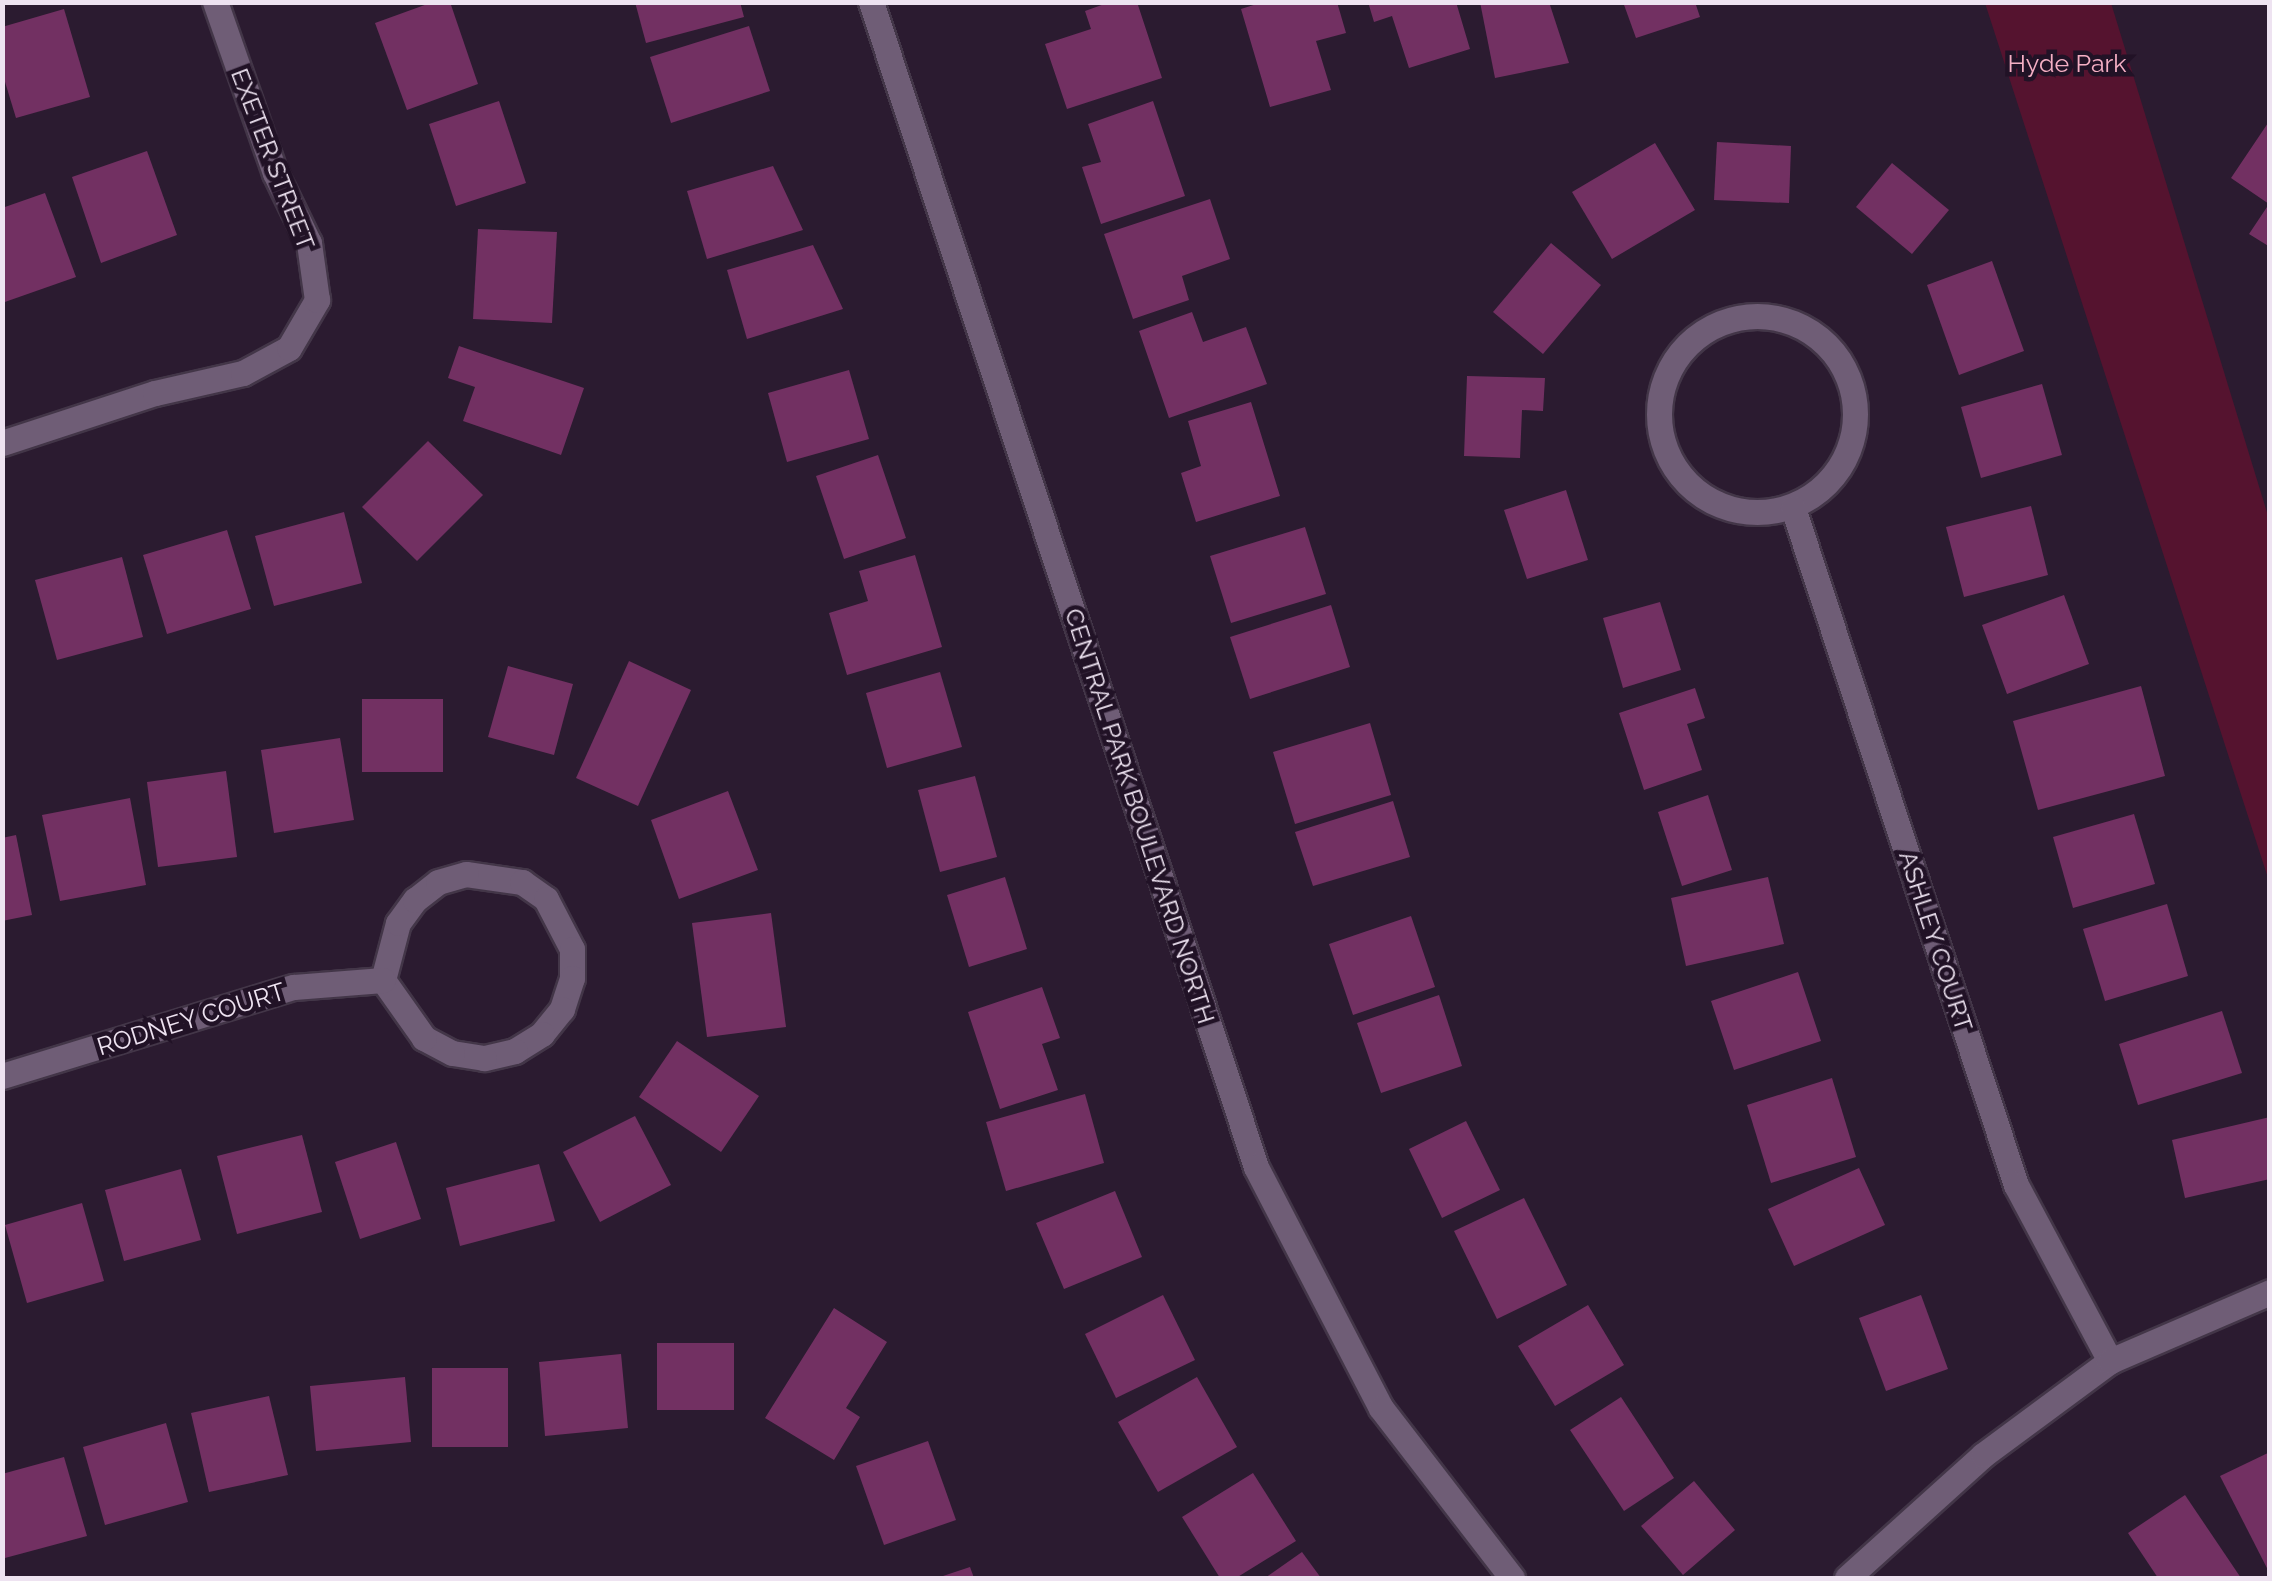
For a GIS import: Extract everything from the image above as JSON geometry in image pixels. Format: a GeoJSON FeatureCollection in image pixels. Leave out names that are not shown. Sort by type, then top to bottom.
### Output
{"type":"FeatureCollection","features":[{"type":"Feature","properties":{"kind":"street","name":"EXETER STREET"},"geometry":{"type":"LineString","coordinates":[[2,444],[155,393],[243,374],[289,348],[318,300],[309,243],[275,173],[215,2]]}},
{"type":"Feature","properties":{"kind":"street","name":"CENTRAL PARK BOULEVARD NORTH"},"geometry":{"type":"LineString","coordinates":[[870,2],[1256,1167],[1381,1408],[1512,1578]]}},
{"type":"Feature","properties":{"kind":"street"},"geometry":{"type":"LineString","coordinates":[[1748,316],[1783,319],[1814,333],[1845,368],[1856,400],[1852,440],[1838,471],[1794,508],[1760,514],[1703,497],[1678,474],[1660,432],[1660,396],[1672,364],[1714,325],[1748,316]]}},
{"type":"Feature","properties":{"kind":"street","name":"ASHLEY COURT"},"geometry":{"type":"LineString","coordinates":[[1794,508],[2016,1185],[2110,1361]]}},
{"type":"Feature","properties":{"kind":"street"},"geometry":{"type":"LineString","coordinates":[[466,874],[522,882],[546,899],[572,949],[572,978],[562,1009],[542,1034],[516,1051],[484,1058],[452,1053],[424,1038],[383,980],[398,923],[415,900],[438,882],[466,874]]}},
{"type":"Feature","properties":{"kind":"street","name":"RODNEY COURT"},"geometry":{"type":"LineString","coordinates":[[2,1076],[294,988],[383,980]]}},
{"type":"Feature","properties":{"kind":"street"},"geometry":{"type":"LineString","coordinates":[[1847,1578],[1983,1455],[2110,1361],[2270,1292]]}},
{"type":"Feature","properties":{"kind":"green space","name":"Hyde Park"},"geometry":{"type":"Polygon","coordinates":[[[1985,3],[2111,3],[2269,519],[2269,881],[1985,3]]]}},
{"type":"Feature","properties":{"kind":"building"},"geometry":{"type":"Polygon","coordinates":[[[433,2],[450,2],[478,84],[407,110],[375,23],[433,2]]]}},
{"type":"Feature","properties":{"kind":"building"},"geometry":{"type":"Polygon","coordinates":[[[635,2],[740,2],[744,17],[646,43],[635,2]]]}},
{"type":"Feature","properties":{"kind":"building"},"geometry":{"type":"Polygon","coordinates":[[[1110,2],[1137,2],[1162,78],[1067,109],[1045,44],[1091,29],[1085,11],[1110,2]]]}},
{"type":"Feature","properties":{"kind":"building"},"geometry":{"type":"Polygon","coordinates":[[[1263,2],[1337,2],[1346,33],[1316,41],[1331,90],[1270,107],[1241,9],[1263,2]]]}},
{"type":"Feature","properties":{"kind":"building"},"geometry":{"type":"Polygon","coordinates":[[[1368,2],[1456,2],[1470,49],[1409,68],[1392,16],[1374,22],[1368,2]]]}},
{"type":"Feature","properties":{"kind":"building"},"geometry":{"type":"Polygon","coordinates":[[[1480,2],[1549,2],[1569,63],[1495,78],[1480,2]]]}},
{"type":"Feature","properties":{"kind":"building"},"geometry":{"type":"Polygon","coordinates":[[[1623,2],[1695,2],[1700,17],[1636,38],[1623,2]]]}},
{"type":"Feature","properties":{"kind":"building"},"geometry":{"type":"Polygon","coordinates":[[[64,9],[90,97],[16,118],[2,72],[2,27],[64,9]]]}},
{"type":"Feature","properties":{"kind":"building"},"geometry":{"type":"Polygon","coordinates":[[[749,26],[770,91],[671,123],[650,57],[749,26]]]}},
{"type":"Feature","properties":{"kind":"building"},"geometry":{"type":"Polygon","coordinates":[[[499,101],[526,183],[456,206],[429,124],[499,101]]]}},
{"type":"Feature","properties":{"kind":"building"},"geometry":{"type":"Polygon","coordinates":[[[1153,101],[1185,196],[1101,224],[1082,167],[1101,162],[1088,124],[1153,101]]]}},
{"type":"Feature","properties":{"kind":"building"},"geometry":{"type":"Polygon","coordinates":[[[2270,120],[2270,247],[2249,234],[2269,204],[2231,178],[2270,120]]]}},
{"type":"Feature","properties":{"kind":"building"},"geometry":{"type":"Polygon","coordinates":[[[1717,142],[1791,146],[1789,203],[1714,200],[1717,142]]]}},
{"type":"Feature","properties":{"kind":"building"},"geometry":{"type":"Polygon","coordinates":[[[1655,143],[1695,210],[1612,259],[1572,192],[1655,143]]]}},
{"type":"Feature","properties":{"kind":"building"},"geometry":{"type":"Polygon","coordinates":[[[147,151],[177,235],[101,263],[72,177],[147,151]]]}},
{"type":"Feature","properties":{"kind":"building"},"geometry":{"type":"Polygon","coordinates":[[[1892,163],[1949,210],[1912,254],[1856,207],[1892,163]]]}},
{"type":"Feature","properties":{"kind":"building"},"geometry":{"type":"Polygon","coordinates":[[[773,166],[803,230],[707,259],[687,191],[773,166]]]}},
{"type":"Feature","properties":{"kind":"building"},"geometry":{"type":"Polygon","coordinates":[[[45,193],[76,277],[2,303],[2,208],[45,193]]]}},
{"type":"Feature","properties":{"kind":"building"},"geometry":{"type":"Polygon","coordinates":[[[1210,199],[1230,259],[1182,276],[1189,300],[1133,319],[1104,234],[1210,199]]]}},
{"type":"Feature","properties":{"kind":"building"},"geometry":{"type":"Polygon","coordinates":[[[478,229],[557,232],[552,323],[473,319],[478,229]]]}},
{"type":"Feature","properties":{"kind":"building"},"geometry":{"type":"Polygon","coordinates":[[[1551,243],[1601,285],[1543,354],[1493,312],[1551,243]]]}},
{"type":"Feature","properties":{"kind":"building"},"geometry":{"type":"Polygon","coordinates":[[[813,245],[843,309],[747,339],[727,270],[813,245]]]}},
{"type":"Feature","properties":{"kind":"building"},"geometry":{"type":"Polygon","coordinates":[[[1992,261],[2024,351],[1959,375],[1927,285],[1992,261]]]}},
{"type":"Feature","properties":{"kind":"building"},"geometry":{"type":"Polygon","coordinates":[[[1192,312],[1203,342],[1246,327],[1267,384],[1169,418],[1139,331],[1192,312]]]}},
{"type":"Feature","properties":{"kind":"building"},"geometry":{"type":"Polygon","coordinates":[[[459,346],[584,388],[561,455],[463,421],[475,387],[448,378],[459,346]]]}},
{"type":"Feature","properties":{"kind":"building"},"geometry":{"type":"Polygon","coordinates":[[[849,370],[869,439],[787,462],[768,393],[849,370]]]}},
{"type":"Feature","properties":{"kind":"building"},"geometry":{"type":"Polygon","coordinates":[[[1467,376],[1545,378],[1543,411],[1522,410],[1520,458],[1464,456],[1467,376]]]}},
{"type":"Feature","properties":{"kind":"building"},"geometry":{"type":"Polygon","coordinates":[[[2042,384],[2062,455],[1981,478],[1961,407],[2042,384]]]}},
{"type":"Feature","properties":{"kind":"building"},"geometry":{"type":"Polygon","coordinates":[[[1251,402],[1280,496],[1196,522],[1181,473],[1201,466],[1188,421],[1251,402]]]}},
{"type":"Feature","properties":{"kind":"building"},"geometry":{"type":"Polygon","coordinates":[[[428,441],[483,495],[417,561],[362,507],[428,441]]]}},
{"type":"Feature","properties":{"kind":"building"},"geometry":{"type":"Polygon","coordinates":[[[878,455],[906,538],[844,559],[816,476],[878,455]]]}},
{"type":"Feature","properties":{"kind":"building"},"geometry":{"type":"Polygon","coordinates":[[[1566,490],[1588,560],[1527,579],[1504,510],[1566,490]]]}},
{"type":"Feature","properties":{"kind":"building"},"geometry":{"type":"Polygon","coordinates":[[[2031,506],[2048,575],[1964,597],[1946,527],[2031,506]]]}},
{"type":"Feature","properties":{"kind":"building"},"geometry":{"type":"Polygon","coordinates":[[[344,512],[362,583],[274,606],[255,536],[344,512]]]}},
{"type":"Feature","properties":{"kind":"building"},"geometry":{"type":"Polygon","coordinates":[[[1305,527],[1326,594],[1231,623],[1210,556],[1305,527]]]}},
{"type":"Feature","properties":{"kind":"building"},"geometry":{"type":"Polygon","coordinates":[[[227,530],[251,609],[167,634],[143,555],[227,530]]]}},
{"type":"Feature","properties":{"kind":"building"},"geometry":{"type":"Polygon","coordinates":[[[915,555],[942,647],[847,675],[829,613],[868,601],[859,571],[915,555]]]}},
{"type":"Feature","properties":{"kind":"building"},"geometry":{"type":"Polygon","coordinates":[[[122,557],[143,637],[57,660],[35,580],[122,557]]]}},
{"type":"Feature","properties":{"kind":"building"},"geometry":{"type":"Polygon","coordinates":[[[2064,595],[2089,664],[2007,694],[1982,625],[2064,595]]]}},
{"type":"Feature","properties":{"kind":"building"},"geometry":{"type":"Polygon","coordinates":[[[1660,602],[1681,670],[1623,688],[1603,618],[1660,602]]]}},
{"type":"Feature","properties":{"kind":"building"},"geometry":{"type":"Polygon","coordinates":[[[1331,605],[1350,667],[1250,699],[1230,637],[1331,605]]]}},
{"type":"Feature","properties":{"kind":"building"},"geometry":{"type":"Polygon","coordinates":[[[629,661],[691,690],[638,806],[576,778],[629,661]]]}},
{"type":"Feature","properties":{"kind":"building"},"geometry":{"type":"Polygon","coordinates":[[[508,666],[573,684],[554,755],[488,737],[508,666]]]}},
{"type":"Feature","properties":{"kind":"building"},"geometry":{"type":"Polygon","coordinates":[[[940,672],[962,747],[887,768],[866,693],[940,672]]]}},
{"type":"Feature","properties":{"kind":"building"},"geometry":{"type":"Polygon","coordinates":[[[2141,686],[2165,776],[2038,810],[2013,721],[2141,686]]]}},
{"type":"Feature","properties":{"kind":"building"},"geometry":{"type":"Polygon","coordinates":[[[1695,688],[1705,718],[1687,724],[1702,770],[1644,790],[1619,713],[1695,688]]]}},
{"type":"Feature","properties":{"kind":"building"},"geometry":{"type":"Polygon","coordinates":[[[362,699],[443,699],[443,772],[362,772],[362,699]]]}},
{"type":"Feature","properties":{"kind":"building"},"geometry":{"type":"Polygon","coordinates":[[[1370,723],[1391,795],[1295,824],[1273,752],[1370,723]]]}},
{"type":"Feature","properties":{"kind":"building"},"geometry":{"type":"Polygon","coordinates":[[[340,738],[354,820],[274,833],[261,750],[340,738]]]}},
{"type":"Feature","properties":{"kind":"building"},"geometry":{"type":"Polygon","coordinates":[[[226,771],[237,857],[158,867],[147,782],[226,771]]]}},
{"type":"Feature","properties":{"kind":"building"},"geometry":{"type":"Polygon","coordinates":[[[975,776],[997,857],[940,872],[918,790],[975,776]]]}},
{"type":"Feature","properties":{"kind":"building"},"geometry":{"type":"Polygon","coordinates":[[[728,791],[758,870],[679,899],[651,820],[728,791]]]}},
{"type":"Feature","properties":{"kind":"building"},"geometry":{"type":"Polygon","coordinates":[[[1708,795],[1732,870],[1682,886],[1658,812],[1708,795]]]}},
{"type":"Feature","properties":{"kind":"building"},"geometry":{"type":"Polygon","coordinates":[[[130,798],[146,885],[60,901],[42,815],[130,798]]]}},
{"type":"Feature","properties":{"kind":"building"},"geometry":{"type":"Polygon","coordinates":[[[1393,801],[1410,857],[1313,886],[1295,832],[1393,801]]]}},
{"type":"Feature","properties":{"kind":"building"},"geometry":{"type":"Polygon","coordinates":[[[2134,814],[2155,884],[2073,908],[2053,837],[2134,814]]]}},
{"type":"Feature","properties":{"kind":"building"},"geometry":{"type":"Polygon","coordinates":[[[16,835],[32,915],[2,921],[2,838],[16,835]]]}},
{"type":"Feature","properties":{"kind":"building"},"geometry":{"type":"Polygon","coordinates":[[[1005,877],[1027,949],[969,967],[947,895],[1005,877]]]}},
{"type":"Feature","properties":{"kind":"building"},"geometry":{"type":"Polygon","coordinates":[[[1768,877],[1784,944],[1686,966],[1671,898],[1768,877]]]}},
{"type":"Feature","properties":{"kind":"building"},"geometry":{"type":"Polygon","coordinates":[[[2167,904],[2188,976],[2105,1001],[2083,929],[2167,904]]]}},
{"type":"Feature","properties":{"kind":"building"},"geometry":{"type":"Polygon","coordinates":[[[771,913],[786,1027],[707,1037],[692,923],[771,913]]]}},
{"type":"Feature","properties":{"kind":"building"},"geometry":{"type":"Polygon","coordinates":[[[1411,916],[1435,987],[1353,1015],[1329,944],[1411,916]]]}},
{"type":"Feature","properties":{"kind":"building"},"geometry":{"type":"Polygon","coordinates":[[[1798,972],[1821,1041],[1734,1070],[1711,1001],[1798,972]]]}},
{"type":"Feature","properties":{"kind":"building"},"geometry":{"type":"Polygon","coordinates":[[[1042,987],[1060,1038],[1042,1044],[1058,1090],[1000,1109],[968,1012],[1042,987]]]}},
{"type":"Feature","properties":{"kind":"building"},"geometry":{"type":"Polygon","coordinates":[[[1439,995],[1462,1066],[1381,1093],[1357,1023],[1439,995]]]}},
{"type":"Feature","properties":{"kind":"building"},"geometry":{"type":"Polygon","coordinates":[[[2222,1011],[2242,1073],[2138,1105],[2119,1044],[2222,1011]]]}},
{"type":"Feature","properties":{"kind":"building"},"geometry":{"type":"Polygon","coordinates":[[[677,1041],[759,1096],[721,1152],[639,1097],[677,1041]]]}},
{"type":"Feature","properties":{"kind":"building"},"geometry":{"type":"Polygon","coordinates":[[[1832,1078],[1856,1157],[1771,1183],[1747,1105],[1832,1078]]]}},
{"type":"Feature","properties":{"kind":"building"},"geometry":{"type":"Polygon","coordinates":[[[1085,1094],[1104,1163],[1006,1191],[986,1122],[1085,1094]]]}},
{"type":"Feature","properties":{"kind":"building"},"geometry":{"type":"Polygon","coordinates":[[[635,1116],[671,1185],[600,1222],[563,1152],[635,1116]]]}},
{"type":"Feature","properties":{"kind":"building"},"geometry":{"type":"Polygon","coordinates":[[[2270,1117],[2270,1179],[2185,1198],[2172,1140],[2270,1117]]]}},
{"type":"Feature","properties":{"kind":"building"},"geometry":{"type":"Polygon","coordinates":[[[1466,1121],[1500,1190],[1442,1218],[1409,1149],[1466,1121]]]}},
{"type":"Feature","properties":{"kind":"building"},"geometry":{"type":"Polygon","coordinates":[[[302,1135],[322,1212],[237,1234],[217,1156],[302,1135]]]}},
{"type":"Feature","properties":{"kind":"building"},"geometry":{"type":"Polygon","coordinates":[[[396,1142],[421,1219],[360,1239],[335,1162],[396,1142]]]}},
{"type":"Feature","properties":{"kind":"building"},"geometry":{"type":"Polygon","coordinates":[[[539,1164],[555,1221],[460,1246],[446,1188],[539,1164]]]}},
{"type":"Feature","properties":{"kind":"building"},"geometry":{"type":"Polygon","coordinates":[[[1859,1168],[1885,1225],[1794,1266],[1768,1209],[1859,1168]]]}},
{"type":"Feature","properties":{"kind":"building"},"geometry":{"type":"Polygon","coordinates":[[[181,1169],[201,1240],[124,1261],[105,1190],[181,1169]]]}},
{"type":"Feature","properties":{"kind":"building"},"geometry":{"type":"Polygon","coordinates":[[[1115,1191],[1142,1257],[1064,1289],[1036,1223],[1115,1191]]]}},
{"type":"Feature","properties":{"kind":"building"},"geometry":{"type":"Polygon","coordinates":[[[1524,1198],[1567,1285],[1497,1319],[1454,1231],[1524,1198]]]}},
{"type":"Feature","properties":{"kind":"building"},"geometry":{"type":"Polygon","coordinates":[[[82,1203],[104,1281],[27,1303],[5,1225],[82,1203]]]}},
{"type":"Feature","properties":{"kind":"building"},"geometry":{"type":"Polygon","coordinates":[[[1163,1295],[1195,1360],[1116,1398],[1085,1334],[1163,1295]]]}},
{"type":"Feature","properties":{"kind":"building"},"geometry":{"type":"Polygon","coordinates":[[[1921,1295],[1948,1369],[1886,1391],[1859,1318],[1921,1295]]]}},
{"type":"Feature","properties":{"kind":"building"},"geometry":{"type":"Polygon","coordinates":[[[1588,1305],[1624,1365],[1555,1406],[1518,1346],[1588,1305]]]}},
{"type":"Feature","properties":{"kind":"building"},"geometry":{"type":"Polygon","coordinates":[[[834,1308],[887,1342],[846,1408],[860,1417],[834,1460],[765,1418],[834,1308]]]}},
{"type":"Feature","properties":{"kind":"building"},"geometry":{"type":"Polygon","coordinates":[[[657,1343],[734,1343],[734,1410],[657,1410],[657,1343]]]}},
{"type":"Feature","properties":{"kind":"building"},"geometry":{"type":"Polygon","coordinates":[[[621,1354],[628,1428],[545,1436],[539,1362],[621,1354]]]}},
{"type":"Feature","properties":{"kind":"building"},"geometry":{"type":"Polygon","coordinates":[[[432,1368],[508,1368],[508,1447],[432,1447],[432,1368]]]}},
{"type":"Feature","properties":{"kind":"building"},"geometry":{"type":"Polygon","coordinates":[[[405,1377],[411,1442],[316,1451],[310,1386],[405,1377]]]}},
{"type":"Feature","properties":{"kind":"building"},"geometry":{"type":"Polygon","coordinates":[[[1197,1377],[1237,1447],[1158,1492],[1118,1422],[1197,1377]]]}},
{"type":"Feature","properties":{"kind":"building"},"geometry":{"type":"Polygon","coordinates":[[[269,1396],[288,1475],[209,1492],[191,1413],[269,1396]]]}},
{"type":"Feature","properties":{"kind":"building"},"geometry":{"type":"Polygon","coordinates":[[[1621,1397],[1674,1478],[1624,1511],[1570,1430],[1621,1397]]]}},
{"type":"Feature","properties":{"kind":"building"},"geometry":{"type":"Polygon","coordinates":[[[166,1423],[188,1502],[105,1525],[83,1447],[166,1423]]]}},
{"type":"Feature","properties":{"kind":"building"},"geometry":{"type":"Polygon","coordinates":[[[928,1441],[956,1520],[884,1545],[856,1466],[928,1441]]]}},
{"type":"Feature","properties":{"kind":"building"},"geometry":{"type":"Polygon","coordinates":[[[2270,1452],[2270,1574],[2220,1476],[2270,1452]]]}},
{"type":"Feature","properties":{"kind":"building"},"geometry":{"type":"Polygon","coordinates":[[[64,1457],[87,1536],[5,1558],[2,1474],[64,1457]]]}},
{"type":"Feature","properties":{"kind":"building"},"geometry":{"type":"Polygon","coordinates":[[[1253,1473],[1296,1541],[1236,1578],[1220,1578],[1182,1517],[1253,1473]]]}},
{"type":"Feature","properties":{"kind":"building"},"geometry":{"type":"Polygon","coordinates":[[[1694,1481],[1735,1530],[1683,1575],[1641,1526],[1694,1481]]]}},
{"type":"Feature","properties":{"kind":"building"},"geometry":{"type":"Polygon","coordinates":[[[2185,1495],[2241,1578],[2158,1578],[2128,1533],[2185,1495]]]}},
{"type":"Feature","properties":{"kind":"building"},"geometry":{"type":"Polygon","coordinates":[[[1302,1552],[1321,1578],[1265,1578],[1302,1552]]]}},
{"type":"Feature","properties":{"kind":"building"},"geometry":{"type":"Polygon","coordinates":[[[970,1567],[974,1578],[937,1578],[970,1567]]]}}]}
